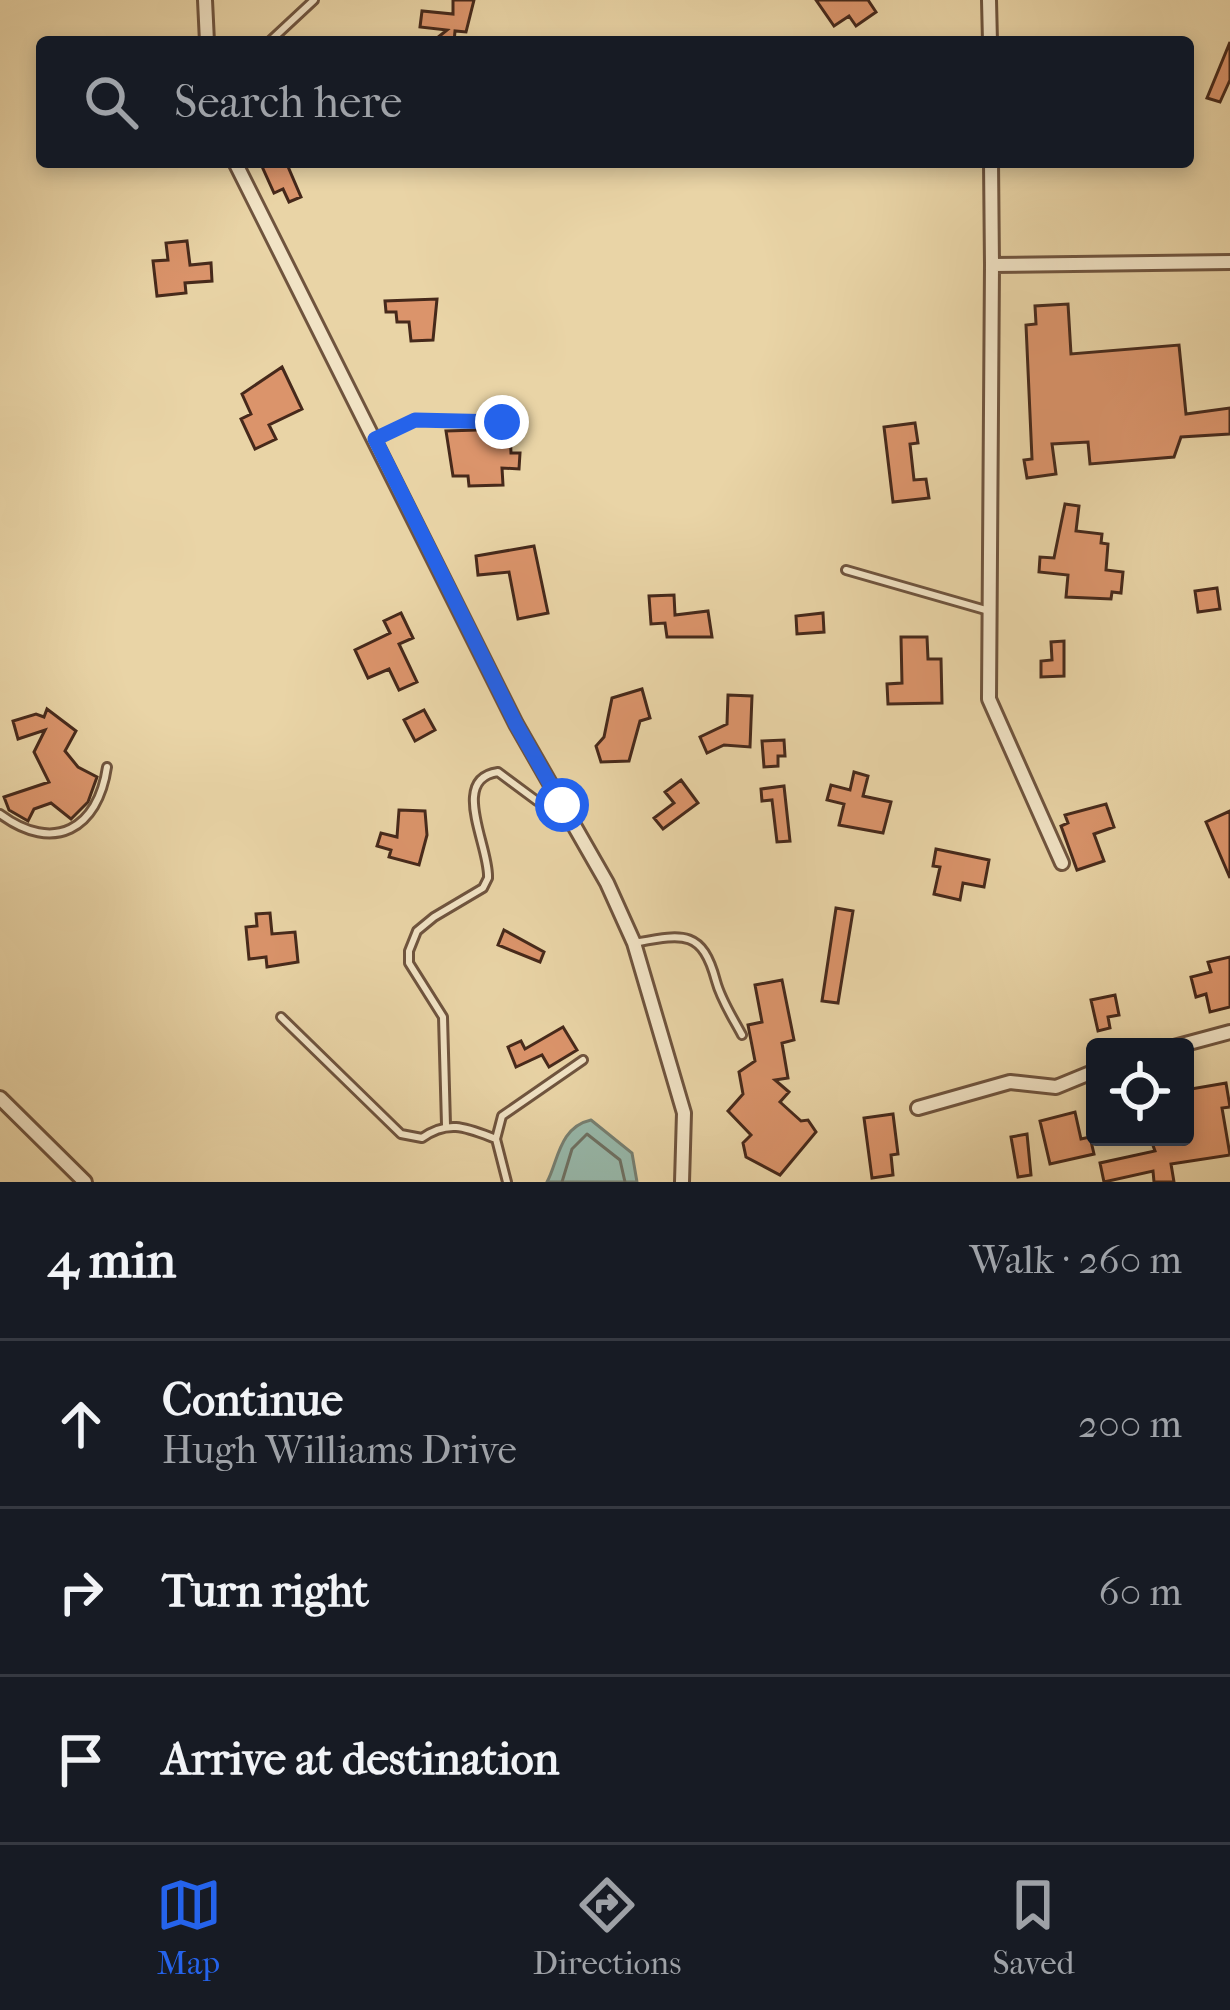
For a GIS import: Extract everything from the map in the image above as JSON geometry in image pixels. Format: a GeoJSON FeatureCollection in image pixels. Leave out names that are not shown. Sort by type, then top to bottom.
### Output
{"type":"FeatureCollection","features":[{"type":"Feature","properties":{"kind":"street"},"geometry":{"type":"LineString","coordinates":[[205,0],[207,36]]}},
{"type":"Feature","properties":{"kind":"street"},"geometry":{"type":"LineString","coordinates":[[989,0],[990,36]]}},
{"type":"Feature","properties":{"kind":"street"},"geometry":{"type":"LineString","coordinates":[[239,168],[516,724],[634,943],[684,1113],[682,1182]]}},
{"type":"Feature","properties":{"kind":"street"},"geometry":{"type":"LineString","coordinates":[[991,168],[989,699],[1062,863]]}},
{"type":"Feature","properties":{"kind":"street"},"geometry":{"type":"LineString","coordinates":[[992,266],[1230,262]]}},
{"type":"Feature","properties":{"kind":"street"},"geometry":{"type":"LineString","coordinates":[[1194,1042],[1230,1032]]}},
{"type":"Feature","properties":{"kind":"street"},"geometry":{"type":"LineString","coordinates":[[918,1108],[1010,1082],[1056,1087],[1086,1075]]}},
{"type":"Feature","properties":{"kind":"street"},"geometry":{"type":"LineString","coordinates":[[0,1097],[85,1182]]}},
{"type":"Feature","properties":{"kind":"lane"},"geometry":{"type":"LineString","coordinates":[[275,36],[314,0]]}},
{"type":"Feature","properties":{"kind":"lane"},"geometry":{"type":"LineString","coordinates":[[375,439],[415,420],[502,422]]}},
{"type":"Feature","properties":{"kind":"lane"},"geometry":{"type":"LineString","coordinates":[[846,570],[989,611]]}},
{"type":"Feature","properties":{"kind":"lane"},"geometry":{"type":"LineString","coordinates":[[0,814],[35,832],[76,826],[94,812],[106,766]]}},
{"type":"Feature","properties":{"kind":"lane"},"geometry":{"type":"LineString","coordinates":[[446,1125],[443,1017],[409,963],[417,931],[483,888],[488,878],[473,803],[476,781],[483,774],[498,772],[537,801],[562,805]]}},
{"type":"Feature","properties":{"kind":"lane"},"geometry":{"type":"LineString","coordinates":[[634,943],[670,937],[697,943],[709,953],[717,986],[742,1035]]}},
{"type":"Feature","properties":{"kind":"lane"},"geometry":{"type":"LineString","coordinates":[[281,1016],[401,1134],[422,1138],[446,1125],[496,1138]]}},
{"type":"Feature","properties":{"kind":"lane"},"geometry":{"type":"LineString","coordinates":[[507,1182],[496,1138],[502,1116],[515,1102],[583,1060]]}},
{"type":"Feature","properties":{"kind":"water"},"geometry":{"type":"Polygon","coordinates":[[[591,1120],[632,1153],[637,1182],[547,1182],[566,1137],[591,1120]]]}},
{"type":"Feature","properties":{"kind":"building"},"geometry":{"type":"Polygon","coordinates":[[[453,0],[474,0],[466,32],[440,36],[447,30],[420,27],[422,11],[453,14],[453,0]]]}},
{"type":"Feature","properties":{"kind":"building"},"geometry":{"type":"Polygon","coordinates":[[[816,0],[868,0],[876,12],[856,26],[849,16],[834,26],[816,0]]]}},
{"type":"Feature","properties":{"kind":"building"},"geometry":{"type":"Polygon","coordinates":[[[1230,42],[1230,80],[1220,102],[1207,98],[1230,42]]]}},
{"type":"Feature","properties":{"kind":"building"},"geometry":{"type":"Polygon","coordinates":[[[263,168],[289,168],[301,197],[289,202],[283,189],[274,193],[263,168]]]}},
{"type":"Feature","properties":{"kind":"building"},"geometry":{"type":"Polygon","coordinates":[[[187,241],[190,265],[211,263],[212,281],[185,283],[186,293],[157,296],[153,261],[168,260],[166,243],[187,241]]]}},
{"type":"Feature","properties":{"kind":"building"},"geometry":{"type":"Polygon","coordinates":[[[437,299],[433,340],[411,341],[409,322],[397,322],[396,312],[386,312],[385,301],[437,299]]]}},
{"type":"Feature","properties":{"kind":"building"},"geometry":{"type":"Polygon","coordinates":[[[1068,304],[1071,354],[1179,345],[1186,414],[1230,408],[1230,434],[1181,437],[1174,457],[1090,464],[1088,442],[1052,444],[1056,474],[1027,478],[1024,460],[1032,459],[1026,325],[1036,324],[1035,306],[1068,304]]]}},
{"type":"Feature","properties":{"kind":"building"},"geometry":{"type":"Polygon","coordinates":[[[282,367],[302,409],[269,425],[276,439],[255,449],[241,419],[251,414],[242,394],[282,367]]]}},
{"type":"Feature","properties":{"kind":"building"},"geometry":{"type":"Polygon","coordinates":[[[915,423],[918,443],[910,444],[914,480],[926,479],[929,498],[893,502],[884,427],[915,423]]]}},
{"type":"Feature","properties":{"kind":"building"},"geometry":{"type":"Polygon","coordinates":[[[510,429],[511,453],[520,453],[519,469],[502,468],[503,485],[469,486],[468,476],[453,476],[446,431],[510,429]]]}},
{"type":"Feature","properties":{"kind":"building"},"geometry":{"type":"Polygon","coordinates":[[[1065,504],[1079,506],[1076,531],[1102,534],[1101,543],[1108,544],[1106,570],[1123,572],[1121,593],[1112,592],[1111,599],[1066,597],[1068,575],[1039,572],[1040,557],[1054,558],[1065,504]]]}},
{"type":"Feature","properties":{"kind":"building"},"geometry":{"type":"Polygon","coordinates":[[[534,546],[548,613],[518,619],[509,572],[478,575],[476,556],[534,546]]]}},
{"type":"Feature","properties":{"kind":"building"},"geometry":{"type":"Polygon","coordinates":[[[1217,588],[1220,609],[1198,612],[1195,591],[1217,588]]]}},
{"type":"Feature","properties":{"kind":"building"},"geometry":{"type":"Polygon","coordinates":[[[674,595],[675,615],[708,611],[712,637],[667,637],[665,623],[651,624],[649,596],[674,595]]]}},
{"type":"Feature","properties":{"kind":"building"},"geometry":{"type":"Polygon","coordinates":[[[401,613],[413,638],[399,644],[417,682],[399,690],[389,669],[368,678],[355,650],[390,633],[384,621],[401,613]]]}},
{"type":"Feature","properties":{"kind":"building"},"geometry":{"type":"Polygon","coordinates":[[[823,613],[824,632],[797,634],[796,616],[823,613]]]}},
{"type":"Feature","properties":{"kind":"building"},"geometry":{"type":"Polygon","coordinates":[[[901,637],[927,637],[928,659],[941,659],[942,703],[888,704],[887,684],[902,683],[901,637]]]}},
{"type":"Feature","properties":{"kind":"building"},"geometry":{"type":"Polygon","coordinates":[[[1064,641],[1064,676],[1041,677],[1041,661],[1052,660],[1051,642],[1064,641]]]}},
{"type":"Feature","properties":{"kind":"building"},"geometry":{"type":"Polygon","coordinates":[[[642,689],[650,718],[640,721],[629,761],[601,762],[596,746],[604,737],[612,698],[642,689]]]}},
{"type":"Feature","properties":{"kind":"building"},"geometry":{"type":"Polygon","coordinates":[[[728,695],[752,696],[750,747],[724,745],[707,753],[700,737],[727,724],[728,695]]]}},
{"type":"Feature","properties":{"kind":"building"},"geometry":{"type":"Polygon","coordinates":[[[47,709],[76,731],[65,751],[78,767],[97,777],[88,802],[71,819],[51,803],[34,809],[28,821],[9,810],[4,797],[49,782],[34,752],[45,730],[18,739],[13,721],[36,714],[44,717],[47,709]]]}},
{"type":"Feature","properties":{"kind":"building"},"geometry":{"type":"Polygon","coordinates":[[[424,710],[435,730],[415,741],[404,720],[424,710]]]}},
{"type":"Feature","properties":{"kind":"building"},"geometry":{"type":"Polygon","coordinates":[[[784,740],[785,756],[778,756],[778,766],[764,767],[762,741],[784,740]]]}},
{"type":"Feature","properties":{"kind":"building"},"geometry":{"type":"Polygon","coordinates":[[[854,772],[868,776],[863,796],[891,802],[883,833],[839,825],[844,804],[827,800],[831,785],[850,790],[854,772]]]}},
{"type":"Feature","properties":{"kind":"building"},"geometry":{"type":"Polygon","coordinates":[[[681,780],[698,803],[663,829],[654,818],[674,803],[665,792],[681,780]]]}},
{"type":"Feature","properties":{"kind":"building"},"geometry":{"type":"Polygon","coordinates":[[[784,786],[790,841],[777,842],[772,800],[762,801],[761,789],[784,786]]]}},
{"type":"Feature","properties":{"kind":"building"},"geometry":{"type":"Polygon","coordinates":[[[1106,804],[1114,827],[1094,834],[1104,861],[1077,870],[1061,826],[1068,823],[1065,815],[1106,804]]]}},
{"type":"Feature","properties":{"kind":"building"},"geometry":{"type":"Polygon","coordinates":[[[399,810],[425,811],[427,835],[419,865],[389,857],[391,850],[377,846],[381,833],[397,837],[399,810]]]}},
{"type":"Feature","properties":{"kind":"building"},"geometry":{"type":"Polygon","coordinates":[[[1230,811],[1230,878],[1206,822],[1230,811]]]}},
{"type":"Feature","properties":{"kind":"building"},"geometry":{"type":"Polygon","coordinates":[[[936,849],[989,860],[984,887],[963,883],[960,900],[934,894],[940,867],[933,866],[936,849]]]}},
{"type":"Feature","properties":{"kind":"building"},"geometry":{"type":"Polygon","coordinates":[[[836,908],[853,911],[838,1003],[822,1001],[836,908]]]}},
{"type":"Feature","properties":{"kind":"building"},"geometry":{"type":"Polygon","coordinates":[[[270,913],[272,934],[295,932],[298,962],[267,967],[266,957],[249,959],[246,927],[257,926],[256,914],[270,913]]]}},
{"type":"Feature","properties":{"kind":"building"},"geometry":{"type":"Polygon","coordinates":[[[504,930],[544,952],[540,962],[498,945],[504,930]]]}},
{"type":"Feature","properties":{"kind":"building"},"geometry":{"type":"Polygon","coordinates":[[[1230,957],[1230,1007],[1210,1012],[1206,994],[1196,997],[1191,977],[1211,972],[1208,962],[1230,957]]]}},
{"type":"Feature","properties":{"kind":"building"},"geometry":{"type":"Polygon","coordinates":[[[782,980],[794,1040],[782,1043],[788,1078],[775,1080],[789,1092],[780,1102],[801,1121],[808,1120],[816,1132],[780,1175],[746,1157],[743,1143],[751,1135],[728,1111],[743,1094],[739,1072],[755,1061],[748,1025],[762,1022],[755,985],[782,980]]]}},
{"type":"Feature","properties":{"kind":"building"},"geometry":{"type":"Polygon","coordinates":[[[1115,995],[1119,1015],[1108,1017],[1110,1028],[1098,1031],[1091,1000],[1115,995]]]}},
{"type":"Feature","properties":{"kind":"building"},"geometry":{"type":"Polygon","coordinates":[[[563,1027],[577,1050],[549,1067],[542,1055],[516,1067],[508,1047],[521,1041],[525,1049],[563,1027]]]}},
{"type":"Feature","properties":{"kind":"building"},"geometry":{"type":"Polygon","coordinates":[[[1226,1083],[1230,1107],[1222,1108],[1230,1155],[1171,1164],[1174,1182],[1154,1182],[1153,1171],[1104,1182],[1100,1163],[1155,1151],[1153,1146],[1194,1146],[1194,1088],[1226,1083]]]}},
{"type":"Feature","properties":{"kind":"building"},"geometry":{"type":"Polygon","coordinates":[[[1075,1112],[1081,1139],[1086,1138],[1086,1146],[1092,1146],[1094,1154],[1050,1164],[1040,1121],[1075,1112]]]}},
{"type":"Feature","properties":{"kind":"building"},"geometry":{"type":"Polygon","coordinates":[[[893,1114],[898,1154],[891,1155],[893,1175],[872,1178],[864,1118],[893,1114]]]}},
{"type":"Feature","properties":{"kind":"building"},"geometry":{"type":"Polygon","coordinates":[[[1027,1134],[1031,1175],[1018,1177],[1011,1137],[1027,1134]]]}},
{"type":"Feature","properties":{"kind":"route"},"geometry":{"type":"LineString","coordinates":[[502,422],[415,420],[375,439],[516,724],[562,805]]}}]}
